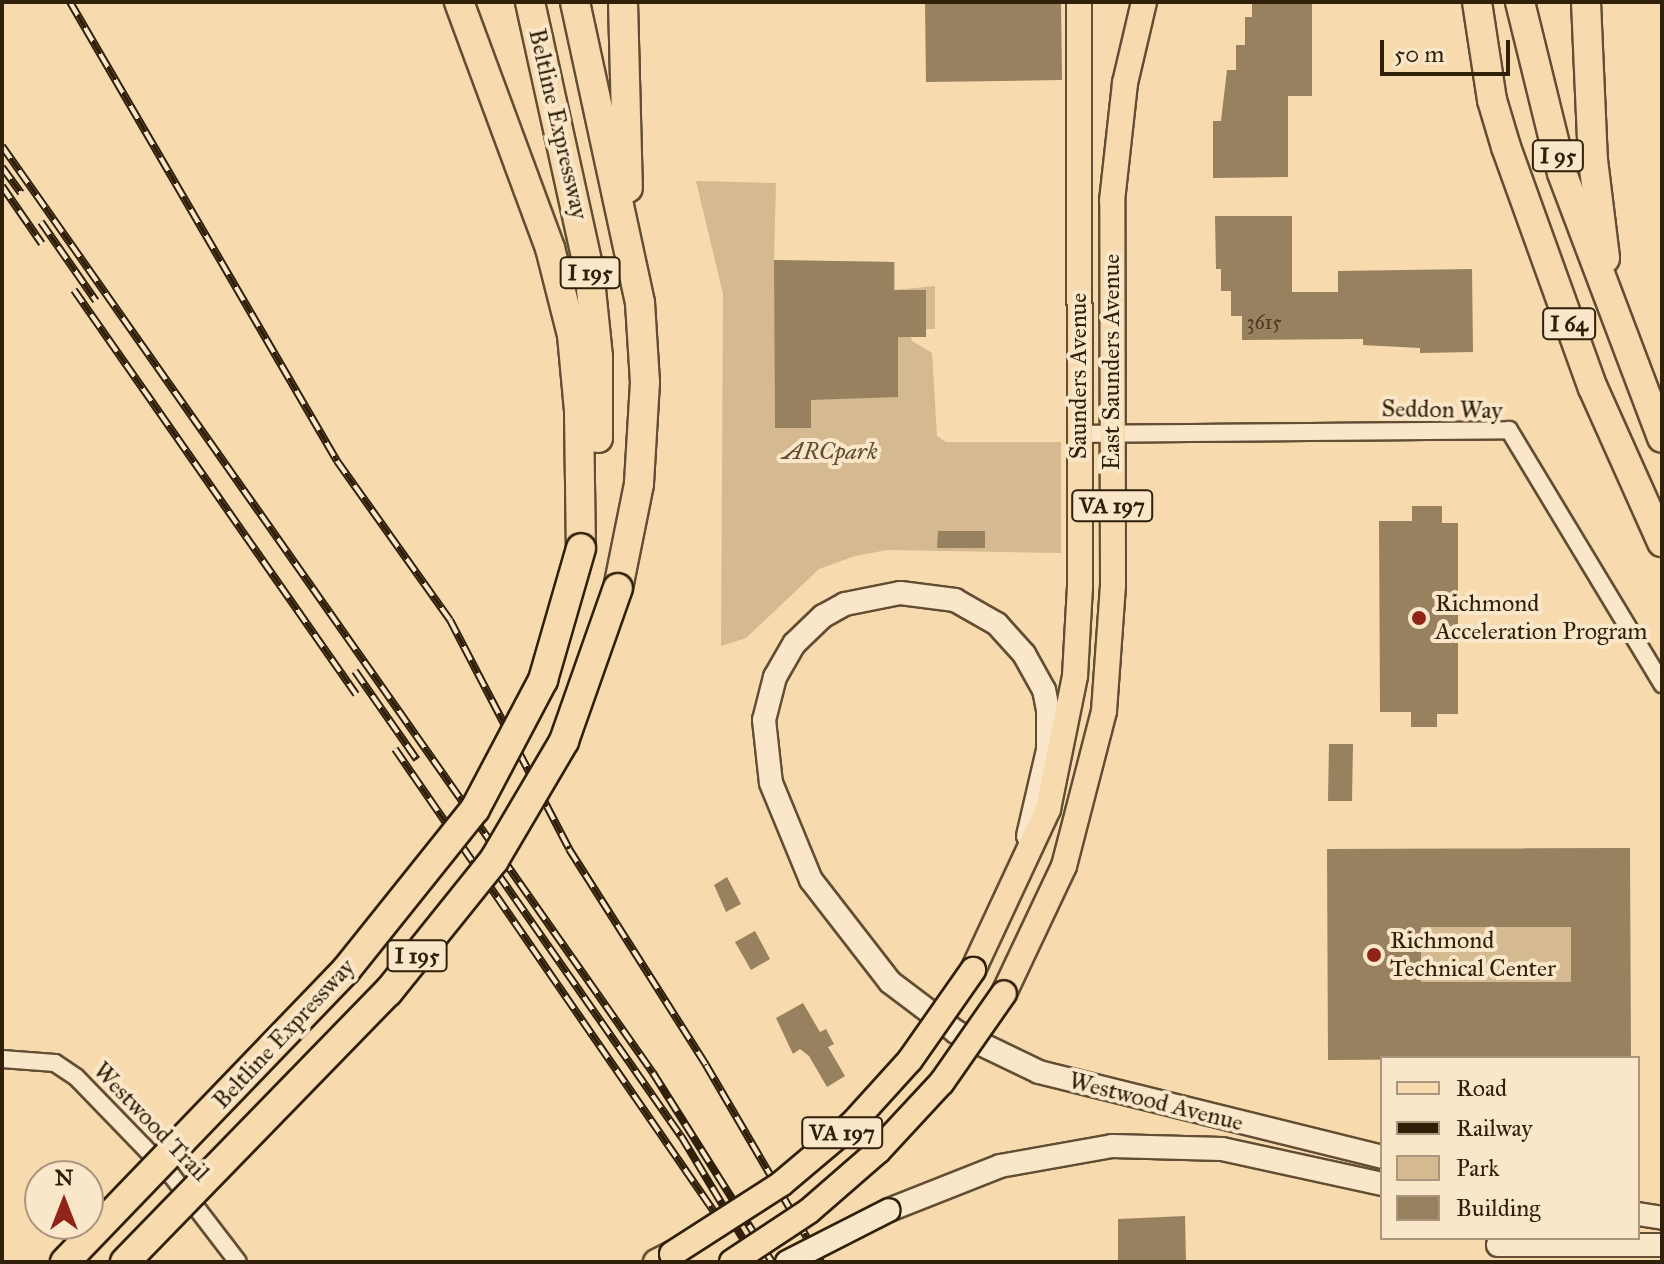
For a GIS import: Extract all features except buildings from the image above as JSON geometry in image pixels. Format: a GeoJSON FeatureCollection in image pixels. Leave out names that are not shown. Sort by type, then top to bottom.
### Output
{"type":"FeatureCollection","features":[{"type":"Feature","properties":{"kind":"highway"},"geometry":{"type":"LineString","coordinates":[[459,2],[550,248],[572,335],[579,411],[581,548]]}},
{"type":"Feature","properties":{"kind":"highway","name":"Beltline Expressway"},"geometry":{"type":"LineString","coordinates":[[65,1262],[346,970],[475,809],[543,680],[581,548],[598,450],[598,357],[589,270],[530,2]]}},
{"type":"Feature","properties":{"kind":"highway","name":"Beltline Expressway"},"geometry":{"type":"LineString","coordinates":[[125,1262],[388,992],[494,860],[564,741],[618,588],[639,484],[645,382],[640,303],[626,221],[575,2]]}},
{"type":"Feature","properties":{"kind":"highway"},"geometry":{"type":"LineString","coordinates":[[623,2],[630,138],[626,221]]}},
{"type":"Feature","properties":{"kind":"highway","name":"I 64"},"geometry":{"type":"LineString","coordinates":[[1458,2],[1558,297],[1662,542]]}},
{"type":"Feature","properties":{"kind":"highway"},"geometry":{"type":"LineString","coordinates":[[1477,2],[1492,100]]}},
{"type":"Feature","properties":{"kind":"highway","name":"I 95"},"geometry":{"type":"LineString","coordinates":[[1520,2],[1562,173],[1611,307]]}},
{"type":"Feature","properties":{"kind":"highway","name":"I 64"},"geometry":{"type":"LineString","coordinates":[[1586,2],[1593,160],[1611,307],[1662,438]]}},
{"type":"Feature","properties":{"kind":"main road","name":"Saunders Avenue"},"geometry":{"type":"LineString","coordinates":[[664,1258],[781,1184],[844,1131],[910,1060],[973,970],[1016,886],[1052,794],[1071,714],[1080,587],[1079,2]]}},
{"type":"Feature","properties":{"kind":"main road","name":"East Saunders Avenue"},"geometry":{"type":"LineString","coordinates":[[732,1262],[809,1211],[878,1151],[942,1082],[1004,993],[1064,866],[1098,744],[1111,650],[1113,182],[1125,83],[1144,2]]}},
{"type":"Feature","properties":{"kind":"main road","name":"Westwood Avenue"},"geometry":{"type":"LineString","coordinates":[[1016,886],[1049,734],[1044,690],[1024,654],[979,611],[927,593],[870,596],[823,616],[794,644],[775,677],[764,720],[765,761],[786,828],[811,880],[890,982],[956,1032],[1039,1072],[1380,1157]]}},
{"type":"Feature","properties":{"kind":"main road","name":"Westwood Avenue"},"geometry":{"type":"LineString","coordinates":[[787,1262],[889,1210],[1000,1166],[1112,1146],[1222,1149],[1380,1184]]}},
{"type":"Feature","properties":{"kind":"main road"},"geometry":{"type":"LineString","coordinates":[[1640,1214],[1662,1218]]}},
{"type":"Feature","properties":{"kind":"main road"},"geometry":{"type":"LineString","coordinates":[[1640,1239],[1662,1243]]}},
{"type":"Feature","properties":{"kind":"main road"},"geometry":{"type":"LineString","coordinates":[[1499,1248],[1662,1243]]}},
{"type":"Feature","properties":{"kind":"street","name":"Seddon Way"},"geometry":{"type":"LineString","coordinates":[[1080,434],[1509,430],[1662,684]]}},
{"type":"Feature","properties":{"kind":"street","name":"Westwood Trail"},"geometry":{"type":"LineString","coordinates":[[2,1059],[55,1063],[76,1077],[172,1176],[238,1262]]}},
{"type":"Feature","properties":{"kind":"green space","name":"ARCpark"},"geometry":{"type":"Polygon","coordinates":[[[696,181],[776,183],[774,260],[895,262],[895,290],[935,286],[935,329],[909,329],[912,341],[932,353],[937,436],[946,442],[1061,442],[1061,553],[887,550],[855,556],[819,569],[746,638],[721,646],[723,294],[696,181]]]}},
{"type":"Feature","properties":{"kind":"green space"},"geometry":{"type":"Polygon","coordinates":[[[1421,927],[1571,927],[1571,982],[1421,982],[1421,927]]]}},
{"type":"Feature","properties":{"kind":"railway"},"geometry":{"type":"LineString","coordinates":[[70,2],[337,461],[450,620],[569,849],[706,1065],[821,1262]]}},
{"type":"Feature","properties":{"kind":"railway"},"geometry":{"type":"LineString","coordinates":[[2,146],[653,1073],[772,1262]]}},
{"type":"Feature","properties":{"kind":"railway"},"geometry":{"type":"LineString","coordinates":[[2,167],[21,193]]}},
{"type":"Feature","properties":{"kind":"railway"},"geometry":{"type":"LineString","coordinates":[[2,186],[42,244]]}},
{"type":"Feature","properties":{"kind":"railway"},"geometry":{"type":"LineString","coordinates":[[41,222],[96,301]]}},
{"type":"Feature","properties":{"kind":"railway"},"geometry":{"type":"LineString","coordinates":[[74,290],[356,694]]}},
{"type":"Feature","properties":{"kind":"railway"},"geometry":{"type":"LineString","coordinates":[[355,671],[417,760]]}},
{"type":"Feature","properties":{"kind":"railway"},"geometry":{"type":"LineString","coordinates":[[395,749],[715,1213]]}},
{"type":"Feature","properties":{"kind":"railway"},"geometry":{"type":"LineString","coordinates":[[498,874],[681,1136],[757,1262]]}},
{"type":"Feature","properties":{"kind":"place","name":"Richmond Acceleration Program"},"geometry":{"type":"Point","coordinates":[1419,618]}},
{"type":"Feature","properties":{"kind":"place","name":"Richmond Technical Center"},"geometry":{"type":"Point","coordinates":[1374,955]}}]}
